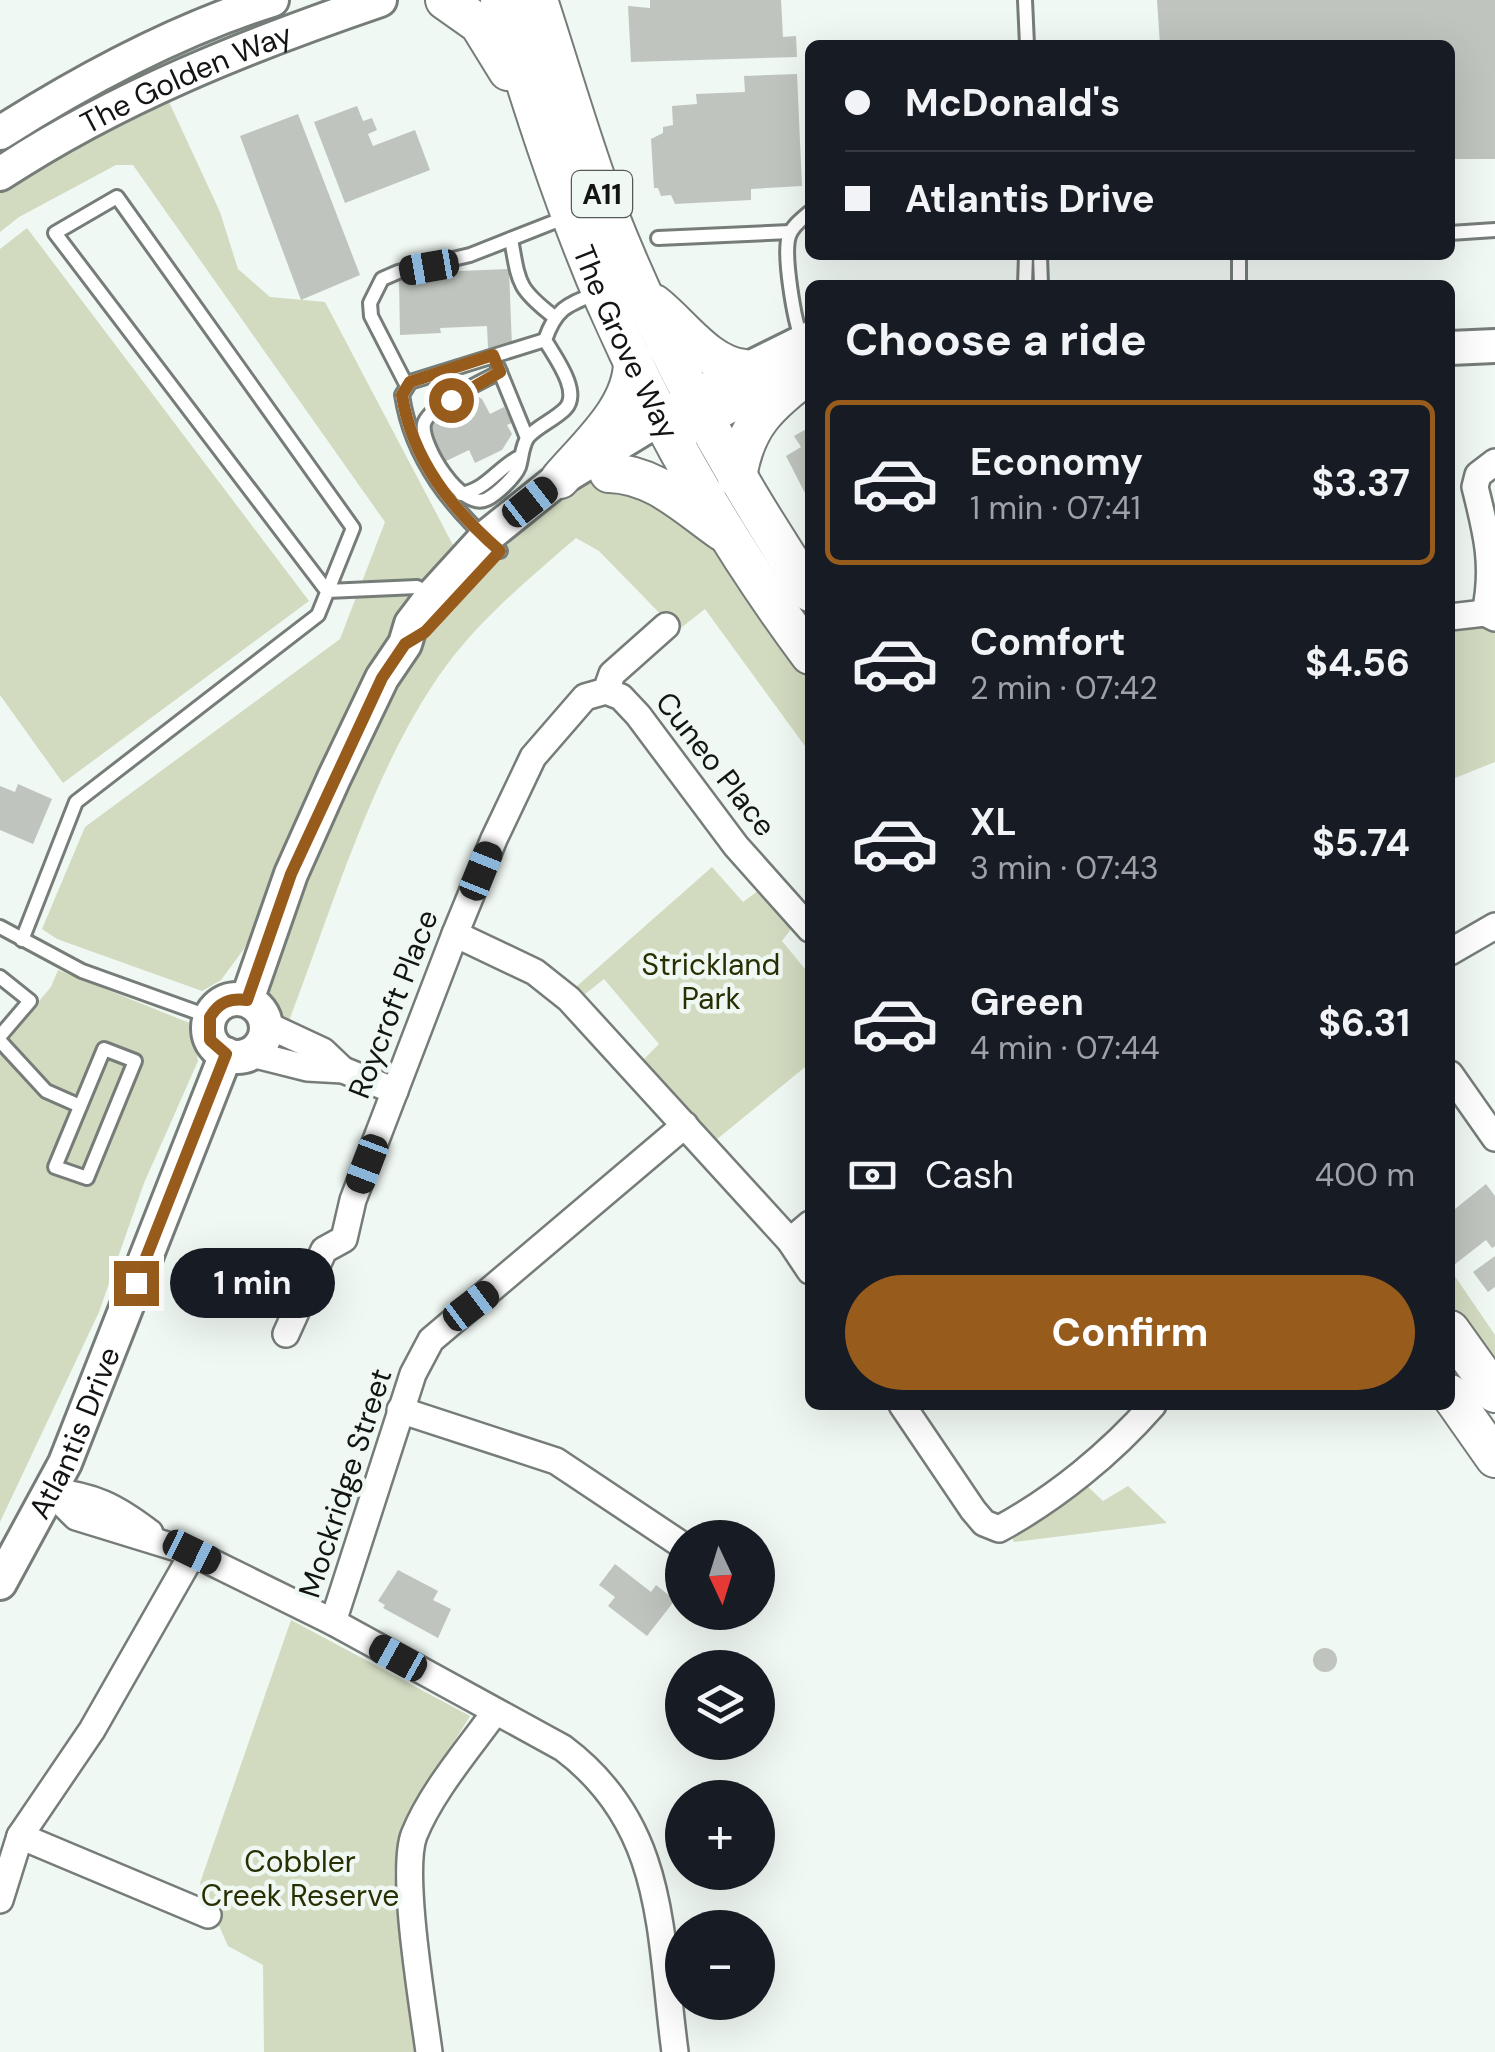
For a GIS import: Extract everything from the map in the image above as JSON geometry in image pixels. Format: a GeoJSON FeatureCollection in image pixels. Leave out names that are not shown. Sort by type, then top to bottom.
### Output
{"type":"FeatureCollection","features":[{"type":"Feature","properties":{"kind":"main road"},"geometry":{"type":"LineString","coordinates":[[445,0],[478,24],[537,120]]}},
{"type":"Feature","properties":{"kind":"main road","name":"The Grove Way"},"geometry":{"type":"LineString","coordinates":[[500,0],[537,120],[572,215],[601,292],[633,360],[737,478],[805,584]]}},
{"type":"Feature","properties":{"kind":"main road","name":"The Grove Way"},"geometry":{"type":"LineString","coordinates":[[543,5],[594,171],[645,296],[683,418],[733,539],[805,647]]}},
{"type":"Feature","properties":{"kind":"main road"},"geometry":{"type":"LineString","coordinates":[[645,296],[709,355],[722,364],[744,370]]}},
{"type":"Feature","properties":{"kind":"main road"},"geometry":{"type":"LineString","coordinates":[[737,478],[744,444],[755,422],[779,397],[805,359]]}},
{"type":"Feature","properties":{"kind":"main road"},"geometry":{"type":"LineString","coordinates":[[560,479],[625,397],[631,386],[633,360]]}},
{"type":"Feature","properties":{"kind":"main road"},"geometry":{"type":"LineString","coordinates":[[609,473],[628,473],[652,481],[733,539]]}},
{"type":"Feature","properties":{"kind":"main road"},"geometry":{"type":"LineString","coordinates":[[1455,1337],[1495,1392]]}},
{"type":"Feature","properties":{"kind":"main road"},"geometry":{"type":"LineString","coordinates":[[1455,1401],[1495,1458]]}},
{"type":"Feature","properties":{"kind":"street","name":"The Golden Way"},"geometry":{"type":"LineString","coordinates":[[0,174],[151,90],[268,38],[380,0]]}},
{"type":"Feature","properties":{"kind":"street","name":"The Golden Way"},"geometry":{"type":"LineString","coordinates":[[0,132],[53,99],[161,45],[266,1]]}},
{"type":"Feature","properties":{"kind":"street"},"geometry":{"type":"LineString","coordinates":[[1455,348],[1495,346]]}},
{"type":"Feature","properties":{"kind":"street"},"geometry":{"type":"LineString","coordinates":[[683,418],[744,370],[805,356]]}},
{"type":"Feature","properties":{"kind":"street"},"geometry":{"type":"LineString","coordinates":[[683,418],[774,382],[805,357]]}},
{"type":"Feature","properties":{"kind":"street"},"geometry":{"type":"LineString","coordinates":[[1455,368],[1495,367]]}},
{"type":"Feature","properties":{"kind":"street","name":"Atlantis Drive"},"geometry":{"type":"LineString","coordinates":[[405,644],[425,632],[492,545],[609,473],[683,418]]}},
{"type":"Feature","properties":{"kind":"street","name":"Atlantis Drive"},"geometry":{"type":"LineString","coordinates":[[0,1583],[65,1463],[248,1033],[291,874],[382,678],[405,644],[411,624],[432,595],[492,545],[560,479],[683,418]]}},
{"type":"Feature","properties":{"kind":"street"},"geometry":{"type":"LineString","coordinates":[[1455,616],[1490,616],[1494,562],[1475,488],[1478,475],[1495,462]]}},
{"type":"Feature","properties":{"kind":"street","name":"Roycroft Place"},"geometry":{"type":"LineString","coordinates":[[286,1334],[324,1250],[344,1239],[353,1200],[455,934],[534,756],[585,697],[606,690],[612,674],[666,626]]}},
{"type":"Feature","properties":{"kind":"street","name":"Cuneo Place"},"geometry":{"type":"LineString","coordinates":[[606,690],[621,697],[638,715],[736,846],[805,923]]}},
{"type":"Feature","properties":{"kind":"street"},"geometry":{"type":"LineString","coordinates":[[1455,949],[1495,926]]}},
{"type":"Feature","properties":{"kind":"street"},"geometry":{"type":"LineString","coordinates":[[455,934],[535,972],[568,999],[790,1241],[805,1264]]}},
{"type":"Feature","properties":{"kind":"street"},"geometry":{"type":"LineString","coordinates":[[210,1017],[210,1040],[248,1033],[323,1051],[343,1070],[395,1091]]}},
{"type":"Feature","properties":{"kind":"street"},"geometry":{"type":"LineString","coordinates":[[1455,1081],[1495,1138]]}},
{"type":"Feature","properties":{"kind":"street","name":"Mockridge Street"},"geometry":{"type":"LineString","coordinates":[[333,1622],[400,1410],[413,1374],[432,1340],[684,1126]]}},
{"type":"Feature","properties":{"kind":"street"},"geometry":{"type":"LineString","coordinates":[[790,1241],[805,1228]]}},
{"type":"Feature","properties":{"kind":"street"},"geometry":{"type":"LineString","coordinates":[[400,1410],[556,1461],[665,1534]]}},
{"type":"Feature","properties":{"kind":"street"},"geometry":{"type":"LineString","coordinates":[[905,1410],[984,1523],[999,1529],[1082,1472],[1149,1410]]}},
{"type":"Feature","properties":{"kind":"street"},"geometry":{"type":"LineString","coordinates":[[50,1492],[76,1517],[192,1552],[333,1622],[563,1748],[584,1764],[612,1793],[639,1840],[652,1885],[675,2052]]}},
{"type":"Feature","properties":{"kind":"street"},"geometry":{"type":"LineString","coordinates":[[0,1900],[20,1836],[92,1730],[192,1552]]}},
{"type":"Feature","properties":{"kind":"street"},"geometry":{"type":"LineString","coordinates":[[429,2052],[410,1891],[413,1839],[434,1798],[495,1712]]}},
{"type":"Feature","properties":{"kind":"street"},"geometry":{"type":"LineString","coordinates":[[20,1836],[208,1916]]}},
{"type":"Feature","properties":{"kind":"lane"},"geometry":{"type":"LineString","coordinates":[[1025,0],[1028,40]]}},
{"type":"Feature","properties":{"kind":"lane"},"geometry":{"type":"LineString","coordinates":[[22,940],[76,802],[318,615],[352,528],[117,197],[55,232],[327,591]]}},
{"type":"Feature","properties":{"kind":"lane"},"geometry":{"type":"LineString","coordinates":[[407,386],[371,316],[370,303],[382,280],[398,272],[470,255],[572,215]]}},
{"type":"Feature","properties":{"kind":"lane"},"geometry":{"type":"LineString","coordinates":[[805,217],[790,232],[787,245],[793,317],[805,347]]}},
{"type":"Feature","properties":{"kind":"lane"},"geometry":{"type":"LineString","coordinates":[[1455,232],[1495,230]]}},
{"type":"Feature","properties":{"kind":"lane"},"geometry":{"type":"LineString","coordinates":[[658,238],[790,232]]}},
{"type":"Feature","properties":{"kind":"lane"},"geometry":{"type":"LineString","coordinates":[[512,239],[517,272],[526,295],[553,316]]}},
{"type":"Feature","properties":{"kind":"lane"},"geometry":{"type":"LineString","coordinates":[[500,372],[431,412],[424,424],[446,479],[461,494],[477,501],[486,500],[518,471],[527,438],[569,406],[572,396],[545,340],[553,316],[601,292]]}},
{"type":"Feature","properties":{"kind":"lane"},"geometry":{"type":"LineString","coordinates":[[492,545],[436,485],[407,424],[402,395],[410,382],[545,340]]}},
{"type":"Feature","properties":{"kind":"lane"},"geometry":{"type":"LineString","coordinates":[[493,355],[527,438]]}},
{"type":"Feature","properties":{"kind":"lane"},"geometry":{"type":"LineString","coordinates":[[327,591],[417,588],[432,595]]}},
{"type":"Feature","properties":{"kind":"lane"},"geometry":{"type":"LineString","coordinates":[[0,926],[82,971],[210,1017]]}},
{"type":"Feature","properties":{"kind":"lane"},"geometry":{"type":"LineString","coordinates":[[0,977],[30,1002],[0,1038],[46,1091],[80,1106]]}},
{"type":"Feature","properties":{"kind":"lane"},"geometry":{"type":"LineString","coordinates":[[104,1049],[135,1061],[87,1178],[55,1167],[80,1106],[104,1049]]}},
{"type":"Feature","properties":{"kind":"green space"},"geometry":{"type":"Polygon","coordinates":[[[169,102],[220,212],[238,269],[270,297],[325,302],[454,547],[407,600],[244,949],[221,980],[202,991],[57,939],[42,929],[85,827],[340,639],[385,522],[133,165],[116,165],[19,217],[0,232],[0,188],[169,102]]]}},
{"type":"Feature","properties":{"kind":"green space"},"geometry":{"type":"Polygon","coordinates":[[[27,228],[309,601],[63,783],[0,695],[0,249],[27,228]]]}},
{"type":"Feature","properties":{"kind":"green space"},"geometry":{"type":"Polygon","coordinates":[[[606,466],[679,501],[805,648],[805,746],[705,609],[677,631],[599,551],[576,538],[475,631],[421,704],[376,791],[289,1021],[272,1008],[247,1000],[382,678],[501,539],[606,466]]]}},
{"type":"Feature","properties":{"kind":"green space"},"geometry":{"type":"Polygon","coordinates":[[[1477,624],[1495,629],[1495,762],[1455,778],[1455,625],[1477,624]]]}},
{"type":"Feature","properties":{"kind":"green space","name":"Strickland Park"},"geometry":{"type":"Polygon","coordinates":[[[712,867],[743,902],[759,890],[794,925],[782,941],[805,969],[805,1067],[716,1140],[642,1061],[659,1044],[604,979],[584,995],[576,987],[712,867]]]}},
{"type":"Feature","properties":{"kind":"green space"},"geometry":{"type":"Polygon","coordinates":[[[58,970],[192,1024],[198,1061],[144,1183],[99,1312],[0,1522],[0,1047],[51,987],[58,970]]]}},
{"type":"Feature","properties":{"kind":"green space"},"geometry":{"type":"Polygon","coordinates":[[[1455,1276],[1495,1335],[1495,1394],[1455,1341],[1455,1276]]]}},
{"type":"Feature","properties":{"kind":"green space"},"geometry":{"type":"Polygon","coordinates":[[[1085,1484],[1103,1501],[1128,1486],[1167,1523],[1014,1542],[1010,1533],[1085,1484]]]}},
{"type":"Feature","properties":{"kind":"green space","name":"Cobbler Creek Reserve"},"geometry":{"type":"Polygon","coordinates":[[[291,1620],[470,1716],[400,1829],[394,1873],[414,2052],[264,2052],[263,1965],[228,1946],[200,1883],[291,1620]]]}},
{"type":"Feature","properties":{"kind":"building"},"geometry":{"type":"Polygon","coordinates":[[[650,0],[781,0],[783,37],[796,36],[797,57],[631,62],[628,6],[650,8],[650,0]]]}},
{"type":"Feature","properties":{"kind":"building"},"geometry":{"type":"Polygon","coordinates":[[[1157,0],[1495,0],[1495,159],[1455,159],[1455,40],[1160,40],[1157,0]]]}},
{"type":"Feature","properties":{"kind":"building"},"geometry":{"type":"Polygon","coordinates":[[[797,74],[802,186],[751,189],[751,200],[675,204],[671,195],[661,196],[658,188],[654,188],[651,139],[663,133],[663,127],[673,125],[672,106],[697,104],[696,94],[745,92],[744,76],[797,74]]]}},
{"type":"Feature","properties":{"kind":"building"},"geometry":{"type":"Polygon","coordinates":[[[357,106],[363,121],[372,118],[377,130],[368,134],[373,146],[415,130],[430,170],[345,203],[314,122],[357,106]]]}},
{"type":"Feature","properties":{"kind":"building"},"geometry":{"type":"Polygon","coordinates":[[[298,114],[360,275],[301,300],[240,136],[298,114]]]}},
{"type":"Feature","properties":{"kind":"building"},"geometry":{"type":"Polygon","coordinates":[[[509,269],[512,347],[488,348],[487,326],[400,335],[399,280],[435,279],[435,272],[509,269]]]}},
{"type":"Feature","properties":{"kind":"building"},"geometry":{"type":"Polygon","coordinates":[[[475,395],[482,399],[490,414],[504,407],[512,423],[507,425],[512,434],[502,450],[475,463],[469,450],[442,463],[423,421],[475,395]]]}},
{"type":"Feature","properties":{"kind":"building"},"geometry":{"type":"Polygon","coordinates":[[[805,430],[805,493],[786,456],[801,447],[794,436],[805,430]]]}},
{"type":"Feature","properties":{"kind":"building"},"geometry":{"type":"Polygon","coordinates":[[[18,784],[52,799],[33,844],[0,830],[0,786],[15,792],[18,784]]]}},
{"type":"Feature","properties":{"kind":"building"},"geometry":{"type":"Polygon","coordinates":[[[1486,1184],[1495,1196],[1495,1246],[1492,1248],[1486,1240],[1455,1264],[1455,1209],[1486,1184]]]}},
{"type":"Feature","properties":{"kind":"building"},"geometry":{"type":"Polygon","coordinates":[[[1495,1256],[1495,1287],[1488,1292],[1473,1272],[1495,1256]]]}},
{"type":"Feature","properties":{"kind":"building"},"geometry":{"type":"Polygon","coordinates":[[[615,1564],[651,1592],[656,1585],[665,1592],[665,1613],[647,1636],[608,1606],[615,1597],[599,1585],[615,1564]]]}},
{"type":"Feature","properties":{"kind":"building"},"geometry":{"type":"Polygon","coordinates":[[[398,1570],[438,1591],[433,1600],[451,1609],[438,1638],[383,1608],[385,1605],[378,1601],[398,1570]]]}},
{"type":"Feature","properties":{"kind":"building"},"geometry":{"type":"Polygon","coordinates":[[[1325,1648],[1337,1660],[1325,1672],[1313,1660],[1325,1648]]]}},
{"type":"Feature","properties":{"kind":"route"},"geometry":{"type":"LineString","coordinates":[[136,1283],[226,1054],[210,1040],[210,1017],[223,1002],[247,1000],[291,874],[382,678],[405,644],[425,632],[500,551],[472,528],[436,485],[407,424],[402,395],[410,382],[493,355],[500,372],[451,400]]}}]}
